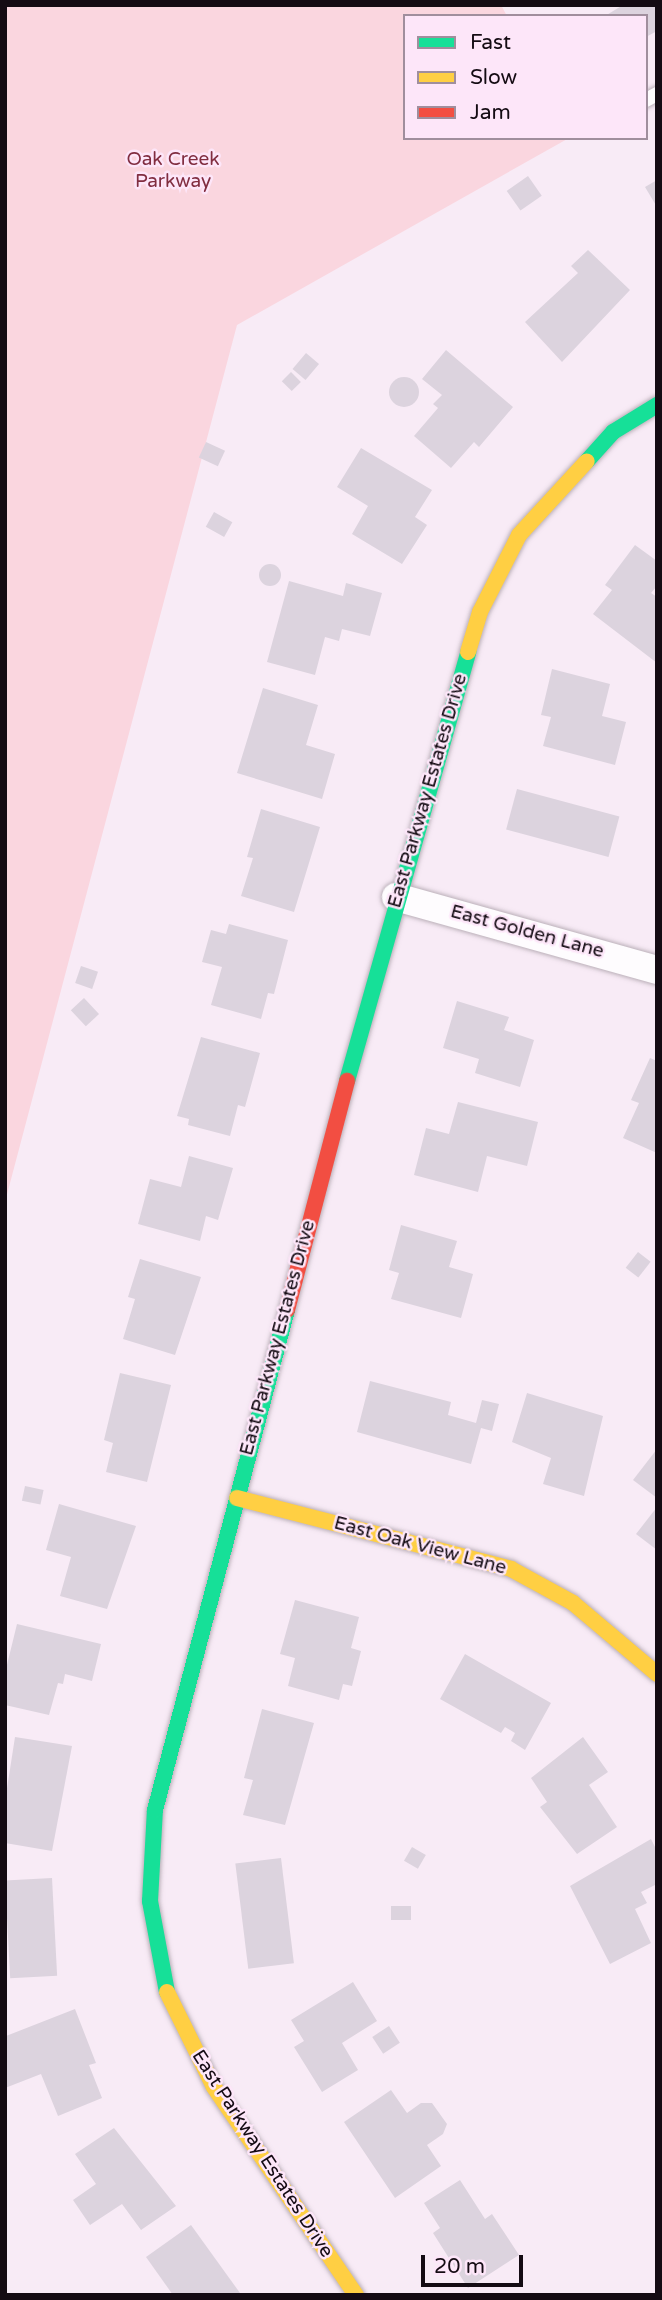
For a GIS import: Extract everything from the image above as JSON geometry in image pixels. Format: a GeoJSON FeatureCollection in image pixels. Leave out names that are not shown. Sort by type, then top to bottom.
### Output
{"type":"FeatureCollection","features":[{"type":"Feature","properties":{"kind":"street","name":"East Parkway Estates Drive"},"geometry":{"type":"LineString","coordinates":[[356,2295],[288,2199],[187,2039],[166,1990],[152,1915],[149,1858],[155,1810],[396,897],[480,612],[519,535],[613,432],[657,405]]}},
{"type":"Feature","properties":{"kind":"street","name":"East Golden Lane"},"geometry":{"type":"LineString","coordinates":[[396,897],[657,970]]}},
{"type":"Feature","properties":{"kind":"street","name":"East Oak View Lane"},"geometry":{"type":"LineString","coordinates":[[237,1498],[511,1569],[573,1603],[657,1674]]}},
{"type":"Feature","properties":{"kind":"green space","name":"Oak Creek Parkway"},"geometry":{"type":"Polygon","coordinates":[[[5,5],[501,5],[506,14],[403,14],[403,140],[565,140],[237,325],[5,1202],[5,5]]]}},
{"type":"Feature","properties":{"kind":"building"},"geometry":{"type":"Polygon","coordinates":[[[623,5],[657,5],[657,31],[648,36],[648,14],[608,14],[623,5]]]}},
{"type":"Feature","properties":{"kind":"building"},"geometry":{"type":"Polygon","coordinates":[[[528,176],[542,196],[520,211],[507,191],[528,176]]]}},
{"type":"Feature","properties":{"kind":"building"},"geometry":{"type":"Polygon","coordinates":[[[657,180],[657,207],[645,187],[657,180]]]}},
{"type":"Feature","properties":{"kind":"building"},"geometry":{"type":"Polygon","coordinates":[[[588,250],[630,290],[562,362],[525,322],[578,273],[571,266],[588,250]]]}},
{"type":"Feature","properties":{"kind":"building"},"geometry":{"type":"Polygon","coordinates":[[[446,350],[513,407],[479,447],[474,442],[451,468],[414,436],[438,408],[433,404],[442,395],[422,379],[446,350]]]}},
{"type":"Feature","properties":{"kind":"building"},"geometry":{"type":"Polygon","coordinates":[[[306,353],[319,364],[306,380],[293,369],[306,353]]]}},
{"type":"Feature","properties":{"kind":"building"},"geometry":{"type":"Polygon","coordinates":[[[291,372],[301,382],[292,391],[282,381],[291,372]]]}},
{"type":"Feature","properties":{"kind":"building"},"geometry":{"type":"Polygon","coordinates":[[[404,377],[415,381],[419,392],[415,403],[404,407],[393,403],[389,392],[393,381],[404,377]]]}},
{"type":"Feature","properties":{"kind":"building"},"geometry":{"type":"Polygon","coordinates":[[[206,442],[225,451],[218,466],[199,457],[206,442]]]}},
{"type":"Feature","properties":{"kind":"building"},"geometry":{"type":"Polygon","coordinates":[[[361,448],[432,490],[415,517],[427,525],[402,564],[352,534],[368,506],[337,487],[361,448]]]}},
{"type":"Feature","properties":{"kind":"building"},"geometry":{"type":"Polygon","coordinates":[[[214,512],[232,522],[224,537],[206,527],[214,512]]]}},
{"type":"Feature","properties":{"kind":"building"},"geometry":{"type":"Polygon","coordinates":[[[635,545],[657,561],[657,586],[651,593],[657,597],[657,663],[593,614],[612,590],[605,585],[635,545]]]}},
{"type":"Feature","properties":{"kind":"building"},"geometry":{"type":"Polygon","coordinates":[[[270,564],[278,567],[281,575],[278,583],[270,586],[262,583],[259,575],[262,567],[270,564]]]}},
{"type":"Feature","properties":{"kind":"building"},"geometry":{"type":"Polygon","coordinates":[[[289,581],[343,596],[346,583],[382,593],[370,636],[342,629],[339,641],[325,637],[315,675],[267,662],[289,581]]]}},
{"type":"Feature","properties":{"kind":"building"},"geometry":{"type":"Polygon","coordinates":[[[552,669],[610,684],[602,716],[626,722],[615,765],[543,746],[551,717],[541,715],[552,669]]]}},
{"type":"Feature","properties":{"kind":"building"},"geometry":{"type":"Polygon","coordinates":[[[263,688],[318,705],[306,745],[335,754],[322,799],[237,773],[263,688]]]}},
{"type":"Feature","properties":{"kind":"building"},"geometry":{"type":"Polygon","coordinates":[[[517,789],[619,816],[609,857],[506,830],[517,789]]]}},
{"type":"Feature","properties":{"kind":"building"},"geometry":{"type":"Polygon","coordinates":[[[261,809],[320,827],[294,912],[241,896],[253,858],[247,857],[261,809]]]}},
{"type":"Feature","properties":{"kind":"building"},"geometry":{"type":"Polygon","coordinates":[[[229,924],[288,940],[274,994],[268,993],[261,1019],[211,1005],[222,967],[202,962],[211,930],[226,934],[229,924]]]}},
{"type":"Feature","properties":{"kind":"building"},"geometry":{"type":"Polygon","coordinates":[[[81,966],[98,972],[92,989],[75,983],[81,966]]]}},
{"type":"Feature","properties":{"kind":"building"},"geometry":{"type":"Polygon","coordinates":[[[84,998],[99,1014],[86,1026],[71,1010],[84,998]]]}},
{"type":"Feature","properties":{"kind":"building"},"geometry":{"type":"Polygon","coordinates":[[[457,1001],[509,1017],[504,1030],[534,1040],[520,1087],[475,1073],[479,1059],[443,1048],[457,1001]]]}},
{"type":"Feature","properties":{"kind":"building"},"geometry":{"type":"Polygon","coordinates":[[[201,1037],[260,1053],[245,1107],[238,1105],[230,1136],[188,1125],[189,1119],[177,1116],[201,1037]]]}},
{"type":"Feature","properties":{"kind":"building"},"geometry":{"type":"Polygon","coordinates":[[[650,1058],[657,1061],[657,1153],[623,1138],[639,1103],[631,1100],[650,1058]]]}},
{"type":"Feature","properties":{"kind":"building"},"geometry":{"type":"Polygon","coordinates":[[[458,1102],[538,1122],[527,1166],[487,1156],[478,1192],[414,1175],[426,1128],[449,1134],[458,1102]]]}},
{"type":"Feature","properties":{"kind":"building"},"geometry":{"type":"Polygon","coordinates":[[[189,1156],[233,1168],[218,1220],[206,1216],[200,1241],[138,1224],[150,1179],[181,1187],[189,1156]]]}},
{"type":"Feature","properties":{"kind":"building"},"geometry":{"type":"Polygon","coordinates":[[[401,1225],[457,1241],[449,1267],[473,1274],[461,1318],[391,1299],[399,1273],[389,1270],[401,1225]]]}},
{"type":"Feature","properties":{"kind":"building"},"geometry":{"type":"Polygon","coordinates":[[[638,1252],[651,1262],[638,1278],[626,1268],[638,1252]]]}},
{"type":"Feature","properties":{"kind":"building"},"geometry":{"type":"Polygon","coordinates":[[[140,1259],[201,1277],[175,1355],[123,1339],[135,1299],[128,1297],[140,1259]]]}},
{"type":"Feature","properties":{"kind":"building"},"geometry":{"type":"Polygon","coordinates":[[[120,1373],[171,1385],[147,1482],[106,1472],[113,1443],[104,1440],[120,1373]]]}},
{"type":"Feature","properties":{"kind":"building"},"geometry":{"type":"Polygon","coordinates":[[[370,1381],[451,1402],[448,1415],[476,1423],[482,1400],[499,1404],[492,1431],[481,1428],[471,1464],[357,1432],[370,1381]]]}},
{"type":"Feature","properties":{"kind":"building"},"geometry":{"type":"Polygon","coordinates":[[[527,1393],[603,1416],[584,1496],[543,1484],[551,1458],[512,1442],[527,1393]]]}},
{"type":"Feature","properties":{"kind":"building"},"geometry":{"type":"Polygon","coordinates":[[[657,1449],[657,1498],[633,1480],[657,1449]]]}},
{"type":"Feature","properties":{"kind":"building"},"geometry":{"type":"Polygon","coordinates":[[[25,1486],[44,1490],[40,1505],[22,1501],[25,1486]]]}},
{"type":"Feature","properties":{"kind":"building"},"geometry":{"type":"Polygon","coordinates":[[[59,1504],[136,1526],[107,1609],[60,1596],[71,1557],[46,1550],[59,1504]]]}},
{"type":"Feature","properties":{"kind":"building"},"geometry":{"type":"Polygon","coordinates":[[[657,1507],[657,1550],[636,1534],[657,1507]]]}},
{"type":"Feature","properties":{"kind":"building"},"geometry":{"type":"Polygon","coordinates":[[[295,1600],[359,1617],[351,1648],[361,1651],[352,1686],[343,1684],[339,1700],[288,1686],[295,1658],[280,1654],[295,1600]]]}},
{"type":"Feature","properties":{"kind":"building"},"geometry":{"type":"Polygon","coordinates":[[[17,1624],[101,1644],[92,1681],[65,1674],[63,1684],[58,1683],[49,1715],[5,1705],[5,1673],[17,1624]]]}},
{"type":"Feature","properties":{"kind":"building"},"geometry":{"type":"Polygon","coordinates":[[[465,1654],[551,1703],[525,1750],[511,1741],[515,1733],[505,1727],[501,1733],[440,1699],[465,1654]]]}},
{"type":"Feature","properties":{"kind":"building"},"geometry":{"type":"Polygon","coordinates":[[[262,1709],[314,1723],[285,1825],[243,1815],[253,1780],[244,1778],[262,1709]]]}},
{"type":"Feature","properties":{"kind":"building"},"geometry":{"type":"Polygon","coordinates":[[[15,1737],[72,1746],[52,1851],[5,1843],[5,1801],[15,1737]]]}},
{"type":"Feature","properties":{"kind":"building"},"geometry":{"type":"Polygon","coordinates":[[[583,1737],[608,1772],[589,1785],[617,1827],[577,1854],[540,1807],[547,1802],[531,1778],[583,1737]]]}},
{"type":"Feature","properties":{"kind":"building"},"geometry":{"type":"Polygon","coordinates":[[[651,1839],[657,1851],[657,1884],[641,1892],[647,1903],[635,1909],[651,1943],[610,1964],[570,1886],[651,1839]]]}},
{"type":"Feature","properties":{"kind":"building"},"geometry":{"type":"Polygon","coordinates":[[[412,1847],[426,1855],[418,1869],[404,1861],[412,1847]]]}},
{"type":"Feature","properties":{"kind":"building"},"geometry":{"type":"Polygon","coordinates":[[[281,1858],[294,1963],[248,1969],[235,1864],[281,1858]]]}},
{"type":"Feature","properties":{"kind":"building"},"geometry":{"type":"Polygon","coordinates":[[[52,1878],[57,1976],[10,1978],[5,1880],[52,1878]]]}},
{"type":"Feature","properties":{"kind":"building"},"geometry":{"type":"Polygon","coordinates":[[[391,1906],[411,1906],[411,1920],[391,1920],[391,1906]]]}},
{"type":"Feature","properties":{"kind":"building"},"geometry":{"type":"Polygon","coordinates":[[[353,1982],[377,2021],[342,2043],[358,2070],[322,2092],[294,2047],[304,2041],[291,2020],[353,1982]]]}},
{"type":"Feature","properties":{"kind":"building"},"geometry":{"type":"Polygon","coordinates":[[[75,2009],[96,2063],[89,2065],[102,2098],[58,2116],[41,2074],[5,2088],[6,2036],[75,2009]]]}},
{"type":"Feature","properties":{"kind":"building"},"geometry":{"type":"Polygon","coordinates":[[[389,2026],[400,2043],[383,2054],[372,2037],[389,2026]]]}},
{"type":"Feature","properties":{"kind":"building"},"geometry":{"type":"Polygon","coordinates":[[[391,2090],[407,2113],[421,2103],[432,2103],[447,2124],[443,2134],[427,2145],[441,2166],[395,2198],[344,2122],[391,2090]]]}},
{"type":"Feature","properties":{"kind":"building"},"geometry":{"type":"Polygon","coordinates":[[[114,2128],[176,2206],[141,2230],[122,2204],[90,2225],[73,2200],[96,2184],[75,2154],[114,2128]]]}},
{"type":"Feature","properties":{"kind":"building"},"geometry":{"type":"Polygon","coordinates":[[[460,2180],[485,2219],[492,2214],[519,2255],[468,2288],[433,2233],[440,2228],[424,2203],[460,2180]]]}},
{"type":"Feature","properties":{"kind":"building"},"geometry":{"type":"Polygon","coordinates":[[[191,2225],[239,2295],[173,2295],[146,2257],[191,2225]]]}},
{"type":"Feature","properties":{"kind":"traffic: fast"},"geometry":{"type":"LineString","coordinates":[[587,461],[613,432],[657,405]]}},
{"type":"Feature","properties":{"kind":"traffic: fast"},"geometry":{"type":"LineString","coordinates":[[347,1081],[468,652]]}},
{"type":"Feature","properties":{"kind":"traffic: fast"},"geometry":{"type":"LineString","coordinates":[[167,1992],[150,1901],[155,1810],[287,1310]]}},
{"type":"Feature","properties":{"kind":"traffic: slow"},"geometry":{"type":"LineString","coordinates":[[468,652],[480,612],[519,535],[587,461]]}},
{"type":"Feature","properties":{"kind":"traffic: slow"},"geometry":{"type":"LineString","coordinates":[[237,1498],[511,1569],[573,1603],[657,1674]]}},
{"type":"Feature","properties":{"kind":"traffic: slow"},"geometry":{"type":"LineString","coordinates":[[167,1992],[214,2087],[356,2295]]}},
{"type":"Feature","properties":{"kind":"traffic: jam"},"geometry":{"type":"LineString","coordinates":[[287,1310],[347,1081]]}}]}
